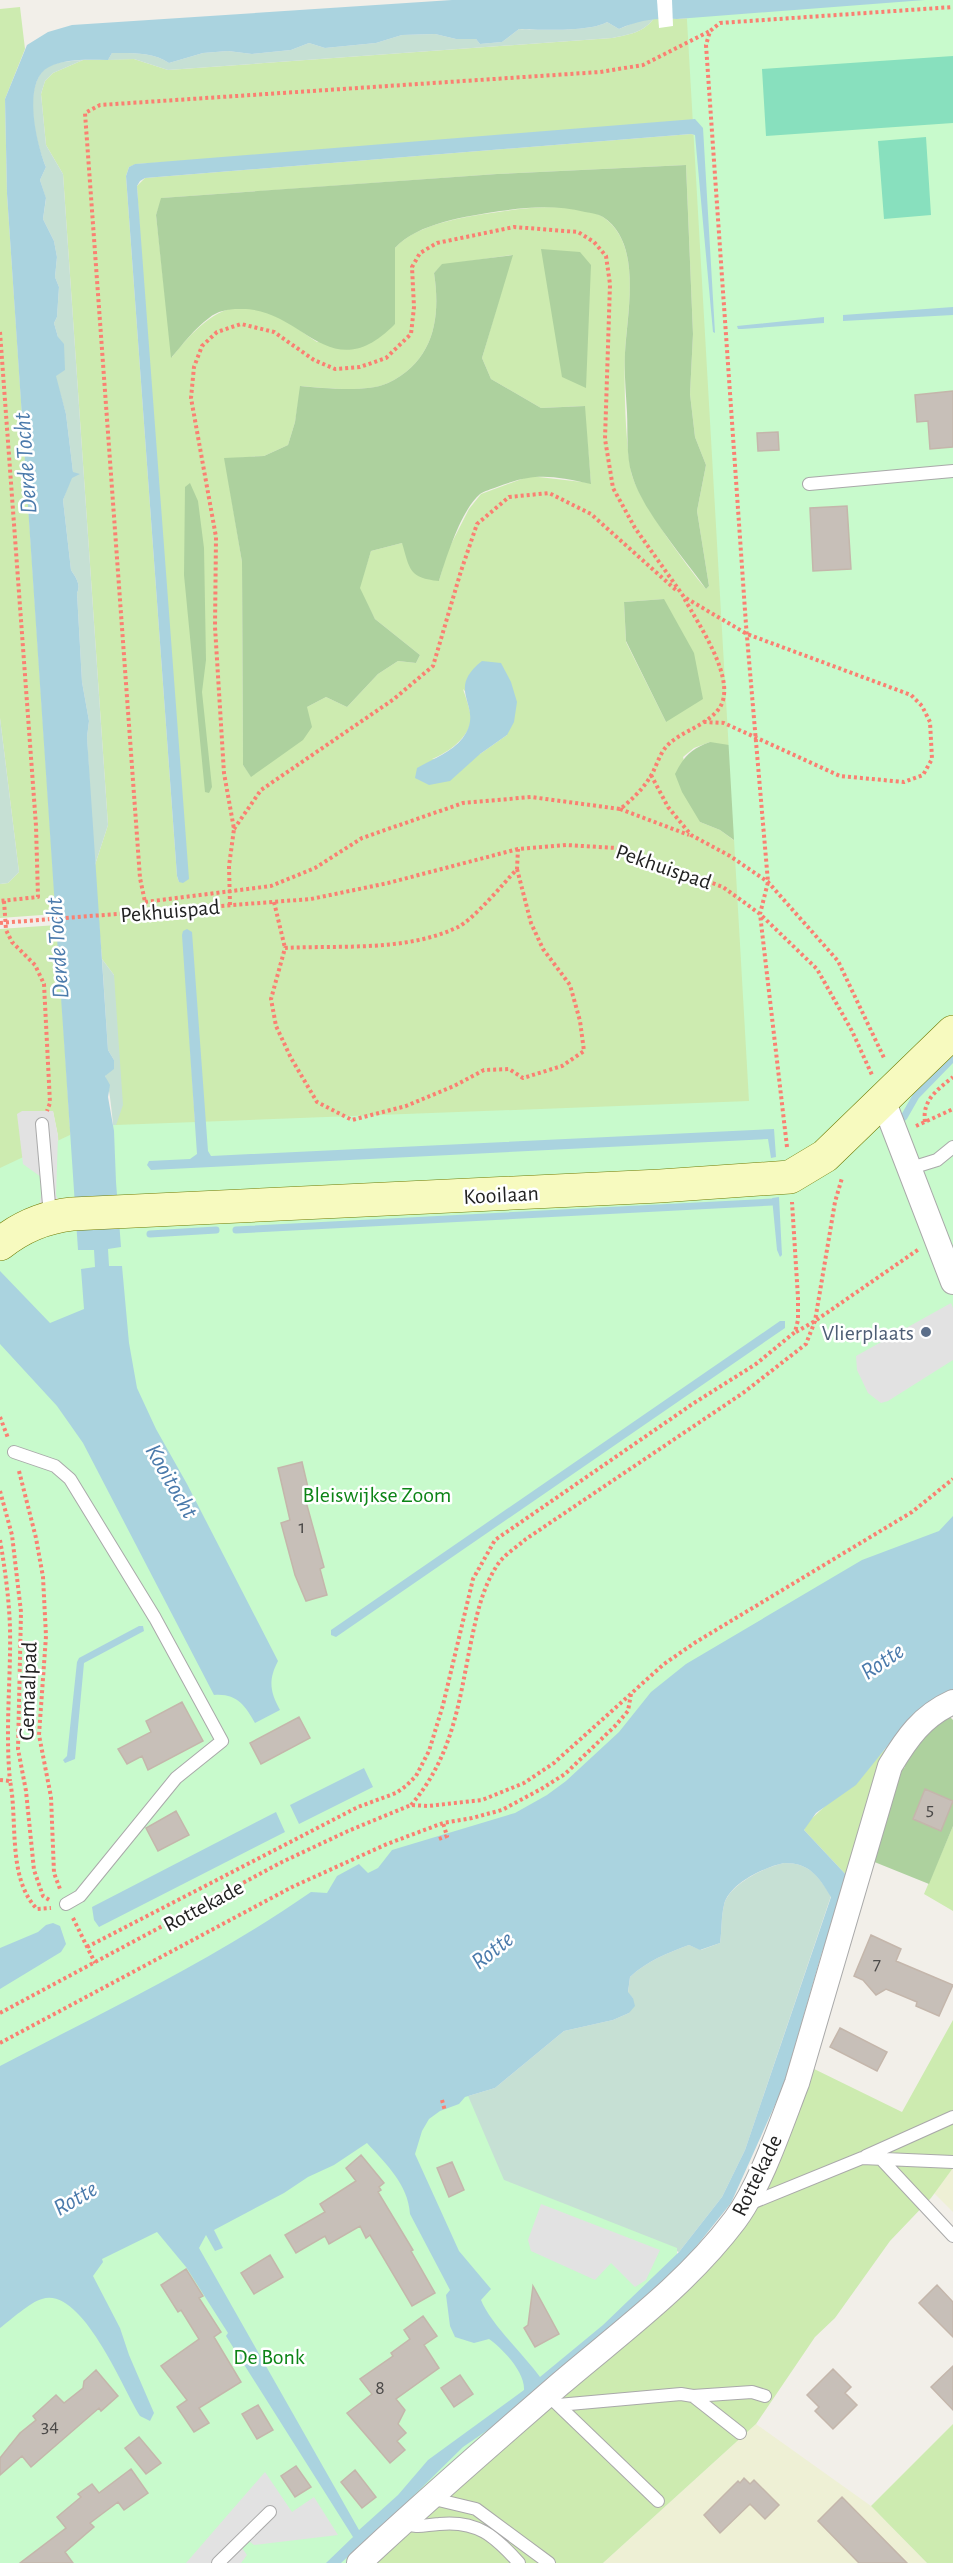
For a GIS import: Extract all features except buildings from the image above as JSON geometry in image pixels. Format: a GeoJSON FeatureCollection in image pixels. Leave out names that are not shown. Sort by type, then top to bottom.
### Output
{"type":"FeatureCollection","features":[{"type":"Feature","properties":{"kind":"street","name":"Kooilaan"},"geometry":{"type":"LineString","coordinates":[[0,1244],[28,1226],[61,1215],[660,1186],[790,1177],[825,1156],[953,1032]]}},
{"type":"Feature","properties":{"kind":"street"},"geometry":{"type":"LineString","coordinates":[[883,1100],[953,1282]]}},
{"type":"Feature","properties":{"kind":"street","name":"Rottekade"},"geometry":{"type":"LineString","coordinates":[[359,2563],[429,2498],[553,2400],[658,2304],[700,2261],[745,2205],[797,2083],[891,1766],[906,1740],[922,1721],[953,1702]]}},
{"type":"Feature","properties":{"kind":"lane"},"geometry":{"type":"LineString","coordinates":[[809,484],[953,471]]}},
{"type":"Feature","properties":{"kind":"lane"},"geometry":{"type":"LineString","coordinates":[[42,1124],[61,1215]]}},
{"type":"Feature","properties":{"kind":"lane"},"geometry":{"type":"LineString","coordinates":[[908,1169],[937,1160],[953,1147]]}},
{"type":"Feature","properties":{"kind":"lane"},"geometry":{"type":"LineString","coordinates":[[14,1452],[55,1466],[70,1479],[155,1618],[222,1741],[176,1778],[80,1896],[66,1904]]}},
{"type":"Feature","properties":{"kind":"lane"},"geometry":{"type":"LineString","coordinates":[[745,2205],[862,2158],[953,2117]]}},
{"type":"Feature","properties":{"kind":"lane"},"geometry":{"type":"LineString","coordinates":[[862,2158],[953,2162]]}},
{"type":"Feature","properties":{"kind":"lane"},"geometry":{"type":"LineString","coordinates":[[881,2159],[953,2236]]}},
{"type":"Feature","properties":{"kind":"lane"},"geometry":{"type":"LineString","coordinates":[[553,2400],[752,2392],[765,2396]]}},
{"type":"Feature","properties":{"kind":"lane"},"geometry":{"type":"LineString","coordinates":[[693,2396],[740,2433]]}},
{"type":"Feature","properties":{"kind":"lane"},"geometry":{"type":"LineString","coordinates":[[553,2400],[658,2501]]}},
{"type":"Feature","properties":{"kind":"lane"},"geometry":{"type":"LineString","coordinates":[[429,2498],[476,2509],[549,2563]]}},
{"type":"Feature","properties":{"kind":"lane"},"geometry":{"type":"LineString","coordinates":[[218,2563],[270,2512]]}},
{"type":"Feature","properties":{"kind":"lane"},"geometry":{"type":"LineString","coordinates":[[402,2522],[416,2528],[440,2523],[465,2524],[483,2530],[499,2541],[519,2563]]}},
{"type":"Feature","properties":{"kind":"path"},"geometry":{"type":"LineString","coordinates":[[144,912],[86,113],[100,105],[600,72],[643,65],[710,31],[720,23],[953,7]]}},
{"type":"Feature","properties":{"kind":"path"},"geometry":{"type":"LineString","coordinates":[[710,31],[706,45],[747,634],[768,882],[759,914],[790,1177],[798,1298],[798,1320],[795,1332]]}},
{"type":"Feature","properties":{"kind":"path"},"geometry":{"type":"LineString","coordinates":[[230,905],[228,892],[234,829],[224,773],[215,627],[216,537],[191,398],[194,367],[202,346],[217,332],[241,324],[274,332],[314,360],[335,369],[360,367],[386,358],[411,334],[414,308],[412,267],[420,253],[437,243],[514,227],[578,231],[594,242],[606,256],[610,284],[605,439],[613,488],[635,528],[684,597],[717,659],[726,691],[719,709],[705,722],[666,747],[651,776],[634,798],[620,809]]}},
{"type":"Feature","properties":{"kind":"path"},"geometry":{"type":"LineString","coordinates":[[0,332],[36,826],[38,897],[2,901],[1,923],[12,942],[35,965],[44,984],[50,1103],[42,1124]]}},
{"type":"Feature","properties":{"kind":"path"},"geometry":{"type":"LineString","coordinates":[[234,829],[261,790],[394,699],[433,666],[460,571],[477,524],[509,497],[549,493],[591,514],[684,597],[747,634],[911,695],[922,706],[930,722],[932,759],[923,775],[904,782],[840,776],[724,723],[705,722]]}},
{"type":"Feature","properties":{"kind":"path"},"geometry":{"type":"LineString","coordinates":[[651,776],[668,807],[690,835]]}},
{"type":"Feature","properties":{"kind":"path"},"geometry":{"type":"LineString","coordinates":[[145,902],[271,886],[315,868],[362,838],[464,804],[531,796],[620,809],[690,835],[730,856],[768,882],[838,961],[891,1074],[883,1100]]}},
{"type":"Feature","properties":{"kind":"path","name":"Pekhuispad"},"geometry":{"type":"LineString","coordinates":[[1,923],[311,899],[377,885],[518,849],[566,845],[616,848],[723,887],[759,914],[817,969],[852,1031],[883,1100]]}},
{"type":"Feature","properties":{"kind":"path"},"geometry":{"type":"LineString","coordinates":[[274,902],[285,948],[271,999],[276,1026],[291,1059],[317,1102],[352,1120],[406,1106],[454,1086],[484,1070],[509,1070],[524,1078],[562,1066],[584,1051],[580,1021],[570,985],[543,949],[531,923],[517,869],[518,849]]}},
{"type":"Feature","properties":{"kind":"path"},"geometry":{"type":"LineString","coordinates":[[285,948],[375,945],[417,940],[460,926],[517,869]]}},
{"type":"Feature","properties":{"kind":"path"},"geometry":{"type":"LineString","coordinates":[[953,1077],[932,1095],[924,1110],[925,1122],[953,1108]]}},
{"type":"Feature","properties":{"kind":"path"},"geometry":{"type":"LineString","coordinates":[[411,1805],[428,1785],[444,1755],[457,1712],[481,1598],[499,1562],[526,1539],[743,1393],[806,1344],[815,1321],[835,1202],[843,1174]]}},
{"type":"Feature","properties":{"kind":"path"},"geometry":{"type":"LineString","coordinates":[[87,1947],[358,1807],[396,1793],[406,1786],[416,1776],[429,1751],[443,1705],[473,1579],[495,1540],[694,1403],[756,1364],[795,1332],[815,1321],[935,1238]]}},
{"type":"Feature","properties":{"kind":"path","name":"Gemaalpad"},"geometry":{"type":"LineString","coordinates":[[0,1416],[14,1452],[36,1538],[43,1577],[46,1636],[39,1735],[51,1797],[54,1873],[66,1904],[95,1963]]}},
{"type":"Feature","properties":{"kind":"path"},"geometry":{"type":"LineString","coordinates":[[411,1805],[428,1806],[482,1800],[524,1783],[554,1763],[664,1664],[696,1642],[912,1512],[952,1481]]}},
{"type":"Feature","properties":{"kind":"path"},"geometry":{"type":"LineString","coordinates":[[0,1491],[12,1535],[21,1612],[17,1731],[34,1870],[43,1896],[50,1901],[66,1904]]}},
{"type":"Feature","properties":{"kind":"path"},"geometry":{"type":"LineString","coordinates":[[0,1540],[8,1588],[7,1714],[10,1781],[14,1799],[18,1857],[26,1897],[37,1909],[66,1904]]}},
{"type":"Feature","properties":{"kind":"path"},"geometry":{"type":"LineString","coordinates":[[0,2043],[292,1887],[387,1844],[443,1823],[502,1810],[565,1774],[628,1710],[632,1693]]}},
{"type":"Feature","properties":{"kind":"path"},"geometry":{"type":"LineString","coordinates":[[0,1780],[10,1781]]}},
{"type":"Feature","properties":{"kind":"path","name":"Rottekade"},"geometry":{"type":"LineString","coordinates":[[0,2013],[282,1862],[411,1805]]}},
{"type":"Feature","properties":{"kind":"path"},"geometry":{"type":"LineString","coordinates":[[439,1839],[447,1836],[443,1823]]}},
{"type":"Feature","properties":{"kind":"path"},"geometry":{"type":"LineString","coordinates":[[442,2100],[445,2112]]}},
{"type":"Feature","properties":{"kind":"green space","name":"Bleiswijkse Zoom"},"geometry":{"type":"Polygon","coordinates":[[[734,0],[953,0],[953,1547],[0,2135],[0,1168],[89,1126],[749,1101],[686,3],[734,0]]]}},
{"type":"Feature","properties":{"kind":"green space"},"geometry":{"type":"Polygon","coordinates":[[[925,0],[953,0],[770,1129],[208,1151],[183,931],[197,1154],[116,1182],[114,975],[102,959],[94,868],[108,825],[63,174],[46,145],[41,94],[45,81],[53,73],[83,60],[134,59],[168,70],[612,38],[641,30],[654,18],[677,19],[925,0]],[[703,128],[136,164],[129,167],[126,176],[179,882],[137,186],[145,178],[695,135],[703,128]],[[686,165],[497,174],[162,198],[156,215],[172,357],[203,324],[228,309],[257,308],[290,323],[317,342],[395,324],[395,248],[417,232],[461,218],[541,207],[569,208],[594,213],[603,217],[616,229],[624,244],[628,261],[630,280],[625,353],[625,397],[631,471],[652,514],[706,589],[709,586],[697,511],[706,465],[695,437],[690,394],[693,334],[686,165]],[[512,255],[442,265],[434,273],[435,322],[425,350],[416,363],[388,383],[369,388],[301,386],[295,422],[288,445],[264,456],[225,459],[242,562],[243,765],[251,776],[307,707],[326,697],[347,707],[378,674],[398,661],[416,663],[420,655],[375,619],[359,588],[371,551],[402,543],[439,581],[447,552],[469,509],[481,494],[530,476],[591,483],[584,406],[541,408],[491,379],[482,358],[512,255]],[[664,599],[624,602],[626,642],[666,722],[664,599]],[[463,689],[469,707],[470,725],[463,737],[445,753],[432,759],[480,754],[507,735],[463,689]],[[710,742],[694,748],[683,757],[700,822],[720,830],[762,861],[710,742]]]}},
{"type":"Feature","properties":{"kind":"green space"},"geometry":{"type":"Polygon","coordinates":[[[20,7],[25,49],[5,99],[7,194],[56,914],[0,918],[0,884],[8,883],[19,872],[0,718],[0,9],[20,7]]]}},
{"type":"Feature","properties":{"kind":"green space"},"geometry":{"type":"Polygon","coordinates":[[[654,18],[641,30],[612,38],[168,70],[134,59],[108,60],[112,53],[134,53],[163,59],[169,63],[203,53],[228,51],[252,54],[291,50],[309,43],[325,48],[376,43],[402,35],[435,34],[456,39],[476,39],[480,44],[502,42],[519,29],[577,29],[607,22],[619,29],[643,19],[654,18]]]}},
{"type":"Feature","properties":{"kind":"green space"},"geometry":{"type":"Polygon","coordinates":[[[953,56],[953,123],[766,136],[762,69],[953,56]]]}},
{"type":"Feature","properties":{"kind":"green space"},"geometry":{"type":"Polygon","coordinates":[[[83,60],[53,73],[45,81],[41,94],[46,145],[63,174],[108,825],[94,868],[87,737],[89,721],[82,682],[78,587],[71,570],[63,500],[73,472],[66,414],[55,376],[58,337],[54,323],[57,317],[59,287],[55,277],[57,257],[54,241],[43,219],[46,199],[40,180],[46,167],[38,144],[33,116],[34,88],[46,68],[59,63],[83,60]]]}},
{"type":"Feature","properties":{"kind":"green space"},"geometry":{"type":"Polygon","coordinates":[[[926,137],[931,215],[884,219],[878,141],[926,137]]]}},
{"type":"Feature","properties":{"kind":"green space"},"geometry":{"type":"Polygon","coordinates":[[[686,165],[693,334],[690,394],[695,437],[706,465],[697,511],[709,586],[706,589],[654,518],[637,489],[630,468],[625,368],[630,280],[628,261],[624,244],[616,229],[601,216],[564,208],[521,208],[459,218],[416,232],[395,248],[395,324],[372,342],[352,350],[334,348],[261,312],[235,309],[219,312],[209,318],[171,358],[156,215],[161,198],[497,174],[686,165]]]}},
{"type":"Feature","properties":{"kind":"green space"},"geometry":{"type":"Polygon","coordinates":[[[541,249],[580,252],[591,265],[586,388],[562,377],[541,249]]]}},
{"type":"Feature","properties":{"kind":"green space"},"geometry":{"type":"Polygon","coordinates":[[[513,255],[482,358],[491,379],[541,408],[585,406],[591,484],[554,477],[534,477],[511,482],[482,493],[473,501],[461,522],[439,581],[422,578],[412,571],[402,543],[371,551],[360,588],[375,619],[420,655],[416,663],[398,661],[378,674],[347,707],[326,697],[307,707],[312,727],[303,740],[251,777],[243,765],[242,562],[224,458],[264,456],[288,445],[295,422],[300,386],[368,388],[388,383],[403,374],[416,363],[431,337],[436,306],[434,273],[442,264],[513,255]]]}},
{"type":"Feature","properties":{"kind":"green space"},"geometry":{"type":"Polygon","coordinates":[[[190,483],[198,501],[204,548],[206,660],[202,692],[212,787],[209,793],[205,792],[184,575],[185,487],[190,483]]]}},
{"type":"Feature","properties":{"kind":"green space"},"geometry":{"type":"Polygon","coordinates":[[[664,599],[694,653],[703,699],[666,722],[626,641],[624,602],[664,599]]]}},
{"type":"Feature","properties":{"kind":"green space"},"geometry":{"type":"Polygon","coordinates":[[[0,718],[19,872],[8,883],[0,884],[0,718]]]}},
{"type":"Feature","properties":{"kind":"green space"},"geometry":{"type":"Polygon","coordinates":[[[710,742],[729,745],[763,861],[720,830],[700,822],[682,792],[675,774],[678,768],[693,750],[710,742]]]}},
{"type":"Feature","properties":{"kind":"green space"},"geometry":{"type":"Polygon","coordinates":[[[57,925],[75,1206],[59,1155],[53,1111],[23,1164],[0,1232],[0,929],[57,925]]]}},
{"type":"Feature","properties":{"kind":"green space"},"geometry":{"type":"Polygon","coordinates":[[[102,959],[114,975],[123,1105],[114,1131],[110,1094],[105,1076],[114,1060],[108,1050],[102,959]]]}},
{"type":"Feature","properties":{"kind":"green space"},"geometry":{"type":"Polygon","coordinates":[[[953,1689],[953,1695],[929,1707],[849,1878],[804,1830],[808,1822],[876,1759],[923,1707],[953,1689]]]}},
{"type":"Feature","properties":{"kind":"green space"},"geometry":{"type":"Polygon","coordinates":[[[945,1712],[953,1720],[953,1826],[929,1884],[872,1861],[893,1776],[905,1767],[901,1760],[945,1712]]]}},
{"type":"Feature","properties":{"kind":"green space"},"geometry":{"type":"Polygon","coordinates":[[[953,1826],[953,1911],[924,1894],[953,1826]]]}},
{"type":"Feature","properties":{"kind":"green space"},"geometry":{"type":"Polygon","coordinates":[[[784,1863],[807,1868],[822,1882],[831,1896],[745,2150],[722,2197],[679,2252],[499,2183],[465,2097],[495,2088],[564,2031],[613,2020],[629,2013],[633,1998],[628,1993],[630,1977],[665,1954],[689,1945],[701,1950],[720,1943],[722,1914],[727,1897],[749,1878],[767,1868],[784,1863]]]}},
{"type":"Feature","properties":{"kind":"green space"},"geometry":{"type":"Polygon","coordinates":[[[953,2020],[953,2168],[931,2198],[890,2241],[835,2318],[815,2337],[756,2424],[603,2563],[365,2563],[701,2269],[808,2066],[902,2112],[953,2020]]]}},
{"type":"Feature","properties":{"kind":"green space","name":"De Bonk"},"geometry":{"type":"Polygon","coordinates":[[[460,2077],[504,2180],[677,2248],[677,2276],[351,2563],[0,2563],[0,2268],[460,2077]]]}},
{"type":"Feature","properties":{"kind":"green space"},"geometry":{"type":"Polygon","coordinates":[[[953,2168],[953,2212],[934,2193],[953,2168]]]}},
{"type":"Feature","properties":{"kind":"green space"},"geometry":{"type":"Polygon","coordinates":[[[756,2424],[871,2506],[927,2563],[603,2563],[756,2424]]]}},
{"type":"Feature","properties":{"kind":"green space"},"geometry":{"type":"Polygon","coordinates":[[[953,2424],[953,2563],[927,2563],[871,2506],[953,2424]]]}},
{"type":"Feature","properties":{"kind":"shaded area"},"geometry":{"type":"Polygon","coordinates":[[[22,1111],[53,1111],[58,1136],[56,1195],[59,1202],[39,1206],[43,1187],[41,1177],[23,1164],[17,1114],[22,1111]]]}},
{"type":"Feature","properties":{"kind":"shaded area","name":"Vlierplaats"},"geometry":{"type":"Polygon","coordinates":[[[951,1303],[953,1308],[953,1360],[888,1401],[881,1403],[868,1393],[857,1370],[856,1356],[951,1303]]]}},
{"type":"Feature","properties":{"kind":"shaded area"},"geometry":{"type":"Polygon","coordinates":[[[541,2204],[660,2250],[646,2280],[635,2287],[611,2263],[595,2280],[531,2251],[528,2240],[541,2204]]]}},
{"type":"Feature","properties":{"kind":"shaded area"},"geometry":{"type":"Polygon","coordinates":[[[265,2472],[292,2512],[314,2497],[338,2535],[254,2545],[249,2541],[242,2548],[247,2555],[241,2563],[186,2563],[265,2472]]]}},
{"type":"Feature","properties":{"kind":"water","name":"Kooitocht"},"geometry":{"type":"Polygon","coordinates":[[[452,0],[925,0],[654,19],[619,29],[607,22],[577,29],[519,29],[502,42],[480,44],[476,39],[456,39],[435,34],[402,35],[376,43],[325,48],[309,43],[291,50],[252,54],[228,51],[203,53],[169,63],[149,55],[112,53],[108,60],[71,61],[56,64],[40,74],[35,85],[33,99],[36,129],[46,167],[40,180],[46,198],[43,219],[54,241],[57,257],[55,277],[59,287],[57,317],[54,323],[58,337],[64,344],[65,370],[56,376],[66,414],[73,472],[80,474],[72,478],[63,500],[71,570],[78,587],[82,682],[89,721],[87,737],[108,1050],[114,1060],[114,1069],[105,1076],[110,1085],[108,1097],[114,1131],[121,1247],[108,1249],[109,1266],[122,1266],[129,1343],[137,1388],[156,1429],[187,1484],[278,1661],[273,1674],[272,1686],[280,1710],[255,1723],[234,1698],[214,1695],[83,1443],[57,1406],[0,1344],[0,1271],[50,1323],[84,1309],[81,1269],[95,1267],[94,1250],[78,1250],[7,194],[5,99],[27,45],[48,32],[72,25],[452,0]]]}},
{"type":"Feature","properties":{"kind":"water"},"geometry":{"type":"Polygon","coordinates":[[[695,119],[703,128],[715,333],[713,332],[695,135],[145,178],[140,181],[137,186],[189,879],[183,883],[179,882],[126,176],[129,167],[135,164],[695,119]]]}},
{"type":"Feature","properties":{"kind":"water"},"geometry":{"type":"Polygon","coordinates":[[[953,307],[953,315],[843,321],[843,315],[953,307]]]}},
{"type":"Feature","properties":{"kind":"water"},"geometry":{"type":"Polygon","coordinates":[[[824,317],[824,323],[742,329],[738,329],[737,326],[824,317]]]}},
{"type":"Feature","properties":{"kind":"water"},"geometry":{"type":"Polygon","coordinates":[[[482,661],[501,663],[511,682],[517,702],[514,722],[507,735],[480,754],[450,781],[429,785],[415,778],[417,768],[457,745],[466,733],[470,723],[470,714],[465,689],[466,681],[471,671],[482,661]]]}},
{"type":"Feature","properties":{"kind":"water"},"geometry":{"type":"Polygon","coordinates":[[[187,929],[192,932],[208,1151],[211,1156],[774,1129],[776,1157],[771,1158],[768,1139],[151,1170],[147,1165],[149,1161],[190,1159],[197,1154],[182,935],[187,929]]]}},
{"type":"Feature","properties":{"kind":"water"},"geometry":{"type":"Polygon","coordinates":[[[779,1197],[782,1255],[780,1257],[777,1250],[772,1198],[779,1197]]]}},
{"type":"Feature","properties":{"kind":"water"},"geometry":{"type":"Polygon","coordinates":[[[780,1321],[785,1321],[785,1328],[336,1637],[331,1635],[331,1630],[780,1321]]]}},
{"type":"Feature","properties":{"kind":"water","name":"Rotte"},"geometry":{"type":"Polygon","coordinates":[[[953,1516],[953,1689],[923,1707],[901,1729],[856,1785],[816,1813],[804,1830],[849,1878],[822,1952],[783,2087],[731,2203],[691,2253],[649,2294],[520,2408],[463,2447],[341,2563],[326,2563],[353,2537],[226,2336],[228,2333],[186,2267],[157,2232],[102,2259],[103,2262],[93,2276],[120,2328],[154,2413],[150,2421],[140,2416],[100,2342],[72,2308],[57,2299],[42,2299],[26,2307],[0,2328],[0,2066],[197,1962],[274,1917],[311,1892],[327,1893],[337,1876],[359,1864],[368,1873],[378,1868],[392,1850],[515,1813],[547,1795],[566,1781],[619,1732],[651,1692],[686,1664],[862,1560],[939,1531],[953,1516]],[[784,1863],[749,1877],[727,1897],[722,1914],[720,1943],[700,1950],[689,1945],[665,1954],[630,1977],[628,1992],[635,2006],[629,2013],[613,2020],[564,2031],[495,2088],[465,2097],[459,2104],[440,2111],[429,2119],[422,2131],[415,2154],[459,2251],[491,2289],[481,2300],[485,2309],[540,2377],[603,2325],[679,2252],[722,2197],[745,2150],[831,1897],[822,1883],[807,1868],[784,1863]],[[367,2143],[334,2165],[308,2177],[284,2193],[214,2230],[223,2248],[215,2251],[206,2235],[199,2248],[359,2530],[398,2495],[428,2460],[524,2390],[517,2369],[501,2349],[489,2339],[474,2343],[455,2337],[450,2326],[446,2295],[450,2290],[410,2214],[401,2184],[367,2143]]]}},
{"type":"Feature","properties":{"kind":"water"},"geometry":{"type":"Polygon","coordinates":[[[143,1626],[144,1631],[84,1663],[75,1759],[65,1763],[63,1760],[67,1756],[79,1658],[143,1626]]]}},
{"type":"Feature","properties":{"kind":"water"},"geometry":{"type":"Polygon","coordinates":[[[364,1768],[373,1787],[299,1824],[290,1805],[364,1768]]]}},
{"type":"Feature","properties":{"kind":"water"},"geometry":{"type":"Polygon","coordinates":[[[276,1812],[285,1832],[99,1927],[94,1920],[92,1907],[276,1812]]]}},
{"type":"Feature","properties":{"kind":"water"},"geometry":{"type":"Polygon","coordinates":[[[53,1923],[60,1926],[66,1944],[61,1952],[0,1989],[0,1948],[53,1923]]]}},
{"type":"Feature","properties":{"kind":"pier"},"geometry":{"type":"Polygon","coordinates":[[[657,0],[672,0],[673,26],[659,28],[657,0]]]}},
{"type":"Feature","properties":{"kind":"waterway"},"geometry":{"type":"LineString","coordinates":[[904,1117],[916,1096],[953,1058]]}},
{"type":"Feature","properties":{"kind":"waterway"},"geometry":{"type":"LineString","coordinates":[[236,1230],[772,1202]]}},
{"type":"Feature","properties":{"kind":"waterway"},"geometry":{"type":"LineString","coordinates":[[150,1234],[216,1230]]}},
{"type":"Feature","properties":{"kind":"place","name":"Vlierplaats"},"geometry":{"type":"Point","coordinates":[926,1332]}},
{"type":"Feature","properties":{"kind":"water label","name":"Derde Tocht"},"geometry":{"type":"Point","coordinates":[25,463]}},
{"type":"Feature","properties":{"kind":"water label","name":"Derde Tocht"},"geometry":{"type":"Point","coordinates":[57,948]}}]}
